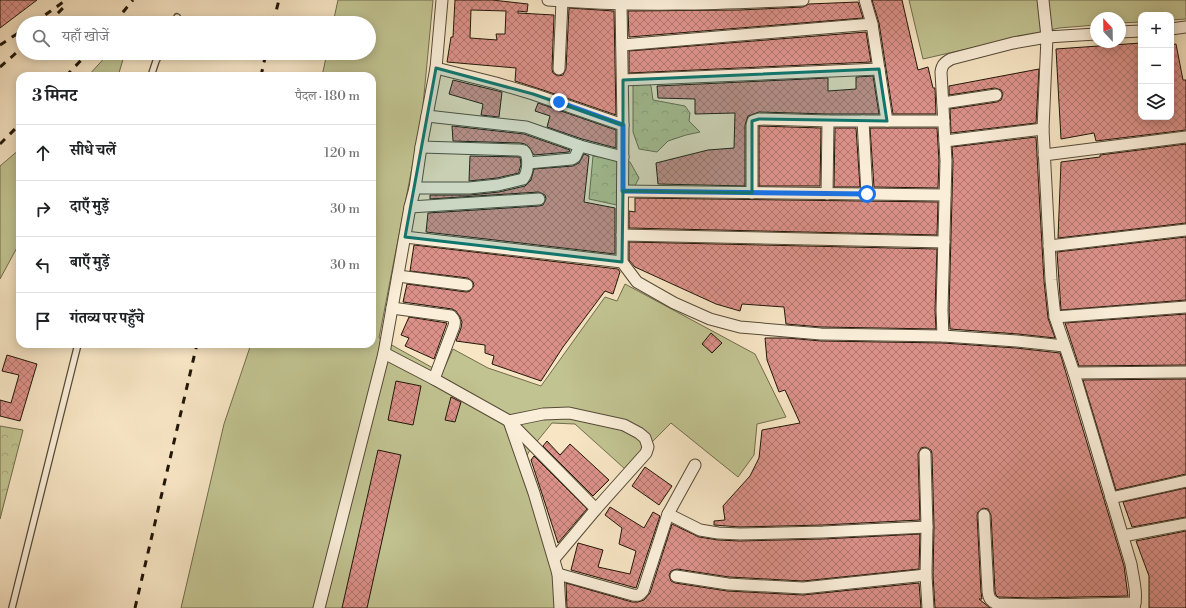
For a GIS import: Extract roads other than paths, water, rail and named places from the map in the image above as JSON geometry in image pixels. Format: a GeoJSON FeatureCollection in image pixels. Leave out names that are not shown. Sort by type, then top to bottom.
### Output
{"type":"FeatureCollection","features":[{"type":"Feature","properties":{"kind":"street"},"geometry":{"type":"LineString","coordinates":[[319,608],[384,353],[436,68],[442,0]]}},
{"type":"Feature","properties":{"kind":"street"},"geometry":{"type":"LineString","coordinates":[[548,0],[621,4],[710,4],[803,0]]}},
{"type":"Feature","properties":{"kind":"street"},"geometry":{"type":"LineString","coordinates":[[865,0],[872,24],[887,121]]}},
{"type":"Feature","properties":{"kind":"street"},"geometry":{"type":"LineString","coordinates":[[984,515],[989,598],[992,602],[998,604],[1043,606],[1134,606],[1133,576],[1074,373],[1055,317],[1051,280],[1043,129],[1047,37],[1043,0]]}},
{"type":"Feature","properties":{"kind":"street"},"geometry":{"type":"LineString","coordinates":[[559,69],[569,1]]}},
{"type":"Feature","properties":{"kind":"street"},"geometry":{"type":"LineString","coordinates":[[621,4],[623,80],[622,262],[637,282],[674,303],[710,319],[740,327],[821,334],[943,336],[1064,346]]}},
{"type":"Feature","properties":{"kind":"street"},"geometry":{"type":"LineString","coordinates":[[622,45],[872,24]]}},
{"type":"Feature","properties":{"kind":"street"},"geometry":{"type":"LineString","coordinates":[[1174,29],[1186,28]]}},
{"type":"Feature","properties":{"kind":"street"},"geometry":{"type":"LineString","coordinates":[[1126,32],[1138,31]]}},
{"type":"Feature","properties":{"kind":"street"},"geometry":{"type":"LineString","coordinates":[[943,336],[942,310],[945,141],[941,72],[942,65],[951,60],[1013,43],[1047,37],[1090,34]]}},
{"type":"Feature","properties":{"kind":"street"},"geometry":{"type":"LineString","coordinates":[[436,68],[496,83],[559,102],[623,125]]}},
{"type":"Feature","properties":{"kind":"street"},"geometry":{"type":"LineString","coordinates":[[623,80],[879,69]]}},
{"type":"Feature","properties":{"kind":"street"},"geometry":{"type":"LineString","coordinates":[[943,103],[996,95]]}},
{"type":"Feature","properties":{"kind":"street"},"geometry":{"type":"LineString","coordinates":[[427,116],[526,127],[580,146],[623,157]]}},
{"type":"Feature","properties":{"kind":"street"},"geometry":{"type":"LineString","coordinates":[[752,193],[752,125],[753,121],[759,118],[828,121],[944,121]]}},
{"type":"Feature","properties":{"kind":"street"},"geometry":{"type":"LineString","coordinates":[[827,194],[828,121]]}},
{"type":"Feature","properties":{"kind":"street"},"geometry":{"type":"LineString","coordinates":[[863,121],[867,194]]}},
{"type":"Feature","properties":{"kind":"street"},"geometry":{"type":"LineString","coordinates":[[945,141],[1043,129]]}},
{"type":"Feature","properties":{"kind":"street"},"geometry":{"type":"LineString","coordinates":[[1044,155],[1186,137]]}},
{"type":"Feature","properties":{"kind":"street"},"geometry":{"type":"LineString","coordinates":[[528,163],[572,159],[575,157],[580,146]]}},
{"type":"Feature","properties":{"kind":"street"},"geometry":{"type":"LineString","coordinates":[[415,188],[469,188],[498,185],[520,180],[525,177],[528,163],[528,155],[526,152],[519,150],[421,147]]}},
{"type":"Feature","properties":{"kind":"street"},"geometry":{"type":"LineString","coordinates":[[623,191],[945,195]]}},
{"type":"Feature","properties":{"kind":"street"},"geometry":{"type":"LineString","coordinates":[[410,207],[539,199]]}},
{"type":"Feature","properties":{"kind":"street"},"geometry":{"type":"LineString","coordinates":[[1049,246],[1186,230]]}},
{"type":"Feature","properties":{"kind":"street"},"geometry":{"type":"LineString","coordinates":[[622,235],[944,242]]}},
{"type":"Feature","properties":{"kind":"street"},"geometry":{"type":"LineString","coordinates":[[405,238],[622,262]]}},
{"type":"Feature","properties":{"kind":"street"},"geometry":{"type":"LineString","coordinates":[[398,276],[467,285]]}},
{"type":"Feature","properties":{"kind":"street"},"geometry":{"type":"LineString","coordinates":[[1055,317],[1186,307]]}},
{"type":"Feature","properties":{"kind":"street"},"geometry":{"type":"LineString","coordinates":[[392,308],[451,316],[454,319],[454,326],[434,379]]}},
{"type":"Feature","properties":{"kind":"street"},"geometry":{"type":"LineString","coordinates":[[384,353],[509,421],[596,510]]}},
{"type":"Feature","properties":{"kind":"street"},"geometry":{"type":"LineString","coordinates":[[1074,373],[1186,372]]}},
{"type":"Feature","properties":{"kind":"street"},"geometry":{"type":"LineString","coordinates":[[509,421],[542,414],[569,413],[624,425],[645,438],[648,447],[646,453],[554,559]]}},
{"type":"Feature","properties":{"kind":"street"},"geometry":{"type":"LineString","coordinates":[[509,421],[534,493],[554,559],[558,574],[560,608]]}},
{"type":"Feature","properties":{"kind":"street"},"geometry":{"type":"LineString","coordinates":[[926,454],[928,527],[926,575],[928,608]]}},
{"type":"Feature","properties":{"kind":"street"},"geometry":{"type":"LineString","coordinates":[[558,574],[637,596],[640,594],[643,591],[668,514],[696,465]]}},
{"type":"Feature","properties":{"kind":"street"},"geometry":{"type":"LineString","coordinates":[[1111,498],[1186,481]]}},
{"type":"Feature","properties":{"kind":"street"},"geometry":{"type":"LineString","coordinates":[[668,514],[700,530],[718,533],[740,534],[823,532],[928,527]]}},
{"type":"Feature","properties":{"kind":"street"},"geometry":{"type":"LineString","coordinates":[[1122,536],[1186,524]]}},
{"type":"Feature","properties":{"kind":"street"},"geometry":{"type":"LineString","coordinates":[[676,576],[728,584],[803,588],[926,575]]}},
{"type":"Feature","properties":{"kind":"lane"},"geometry":{"type":"LineString","coordinates":[[152,72],[157,60]]}},
{"type":"Feature","properties":{"kind":"lane"},"geometry":{"type":"LineString","coordinates":[[12,608],[77,348]]}},
{"type":"Feature","properties":{"kind":"railway"},"geometry":{"type":"LineString","coordinates":[[44,16],[66,0]]}},
{"type":"Feature","properties":{"kind":"railway"},"geometry":{"type":"LineString","coordinates":[[120,16],[133,0]]}},
{"type":"Feature","properties":{"kind":"railway"},"geometry":{"type":"LineString","coordinates":[[275,16],[279,0]]}},
{"type":"Feature","properties":{"kind":"railway"},"geometry":{"type":"LineString","coordinates":[[55,16],[64,7]]}},
{"type":"Feature","properties":{"kind":"railway"},"geometry":{"type":"LineString","coordinates":[[0,45],[16,35]]}},
{"type":"Feature","properties":{"kind":"railway"},"geometry":{"type":"LineString","coordinates":[[0,67],[16,53]]}},
{"type":"Feature","properties":{"kind":"railway"},"geometry":{"type":"LineString","coordinates":[[70,72],[81,60]]}},
{"type":"Feature","properties":{"kind":"railway"},"geometry":{"type":"LineString","coordinates":[[262,72],[264,60]]}},
{"type":"Feature","properties":{"kind":"railway"},"geometry":{"type":"LineString","coordinates":[[0,144],[16,128]]}},
{"type":"Feature","properties":{"kind":"railway"},"geometry":{"type":"LineString","coordinates":[[135,608],[196,348]]}}]}
